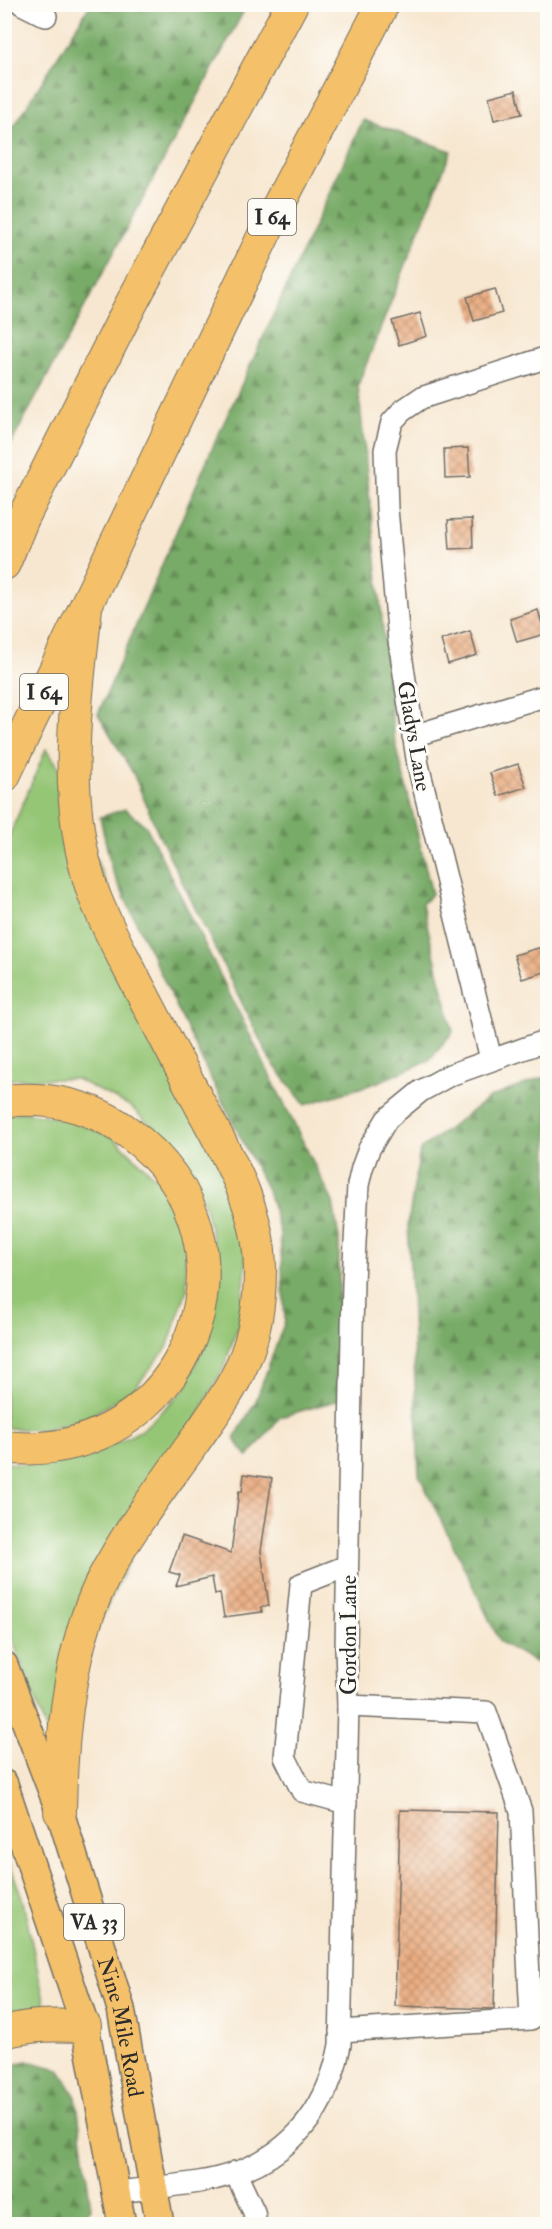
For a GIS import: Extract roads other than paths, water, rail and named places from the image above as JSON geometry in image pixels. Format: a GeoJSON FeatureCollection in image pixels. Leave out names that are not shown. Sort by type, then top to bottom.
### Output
{"type":"FeatureCollection","features":[{"type":"Feature","properties":{"kind":"highway"},"geometry":{"type":"LineString","coordinates":[[4,564],[23,518],[129,308],[292,4]]}},
{"type":"Feature","properties":{"kind":"highway","name":"I 64"},"geometry":{"type":"LineString","coordinates":[[4,776],[274,214],[383,4]]}},
{"type":"Feature","properties":{"kind":"highway"},"geometry":{"type":"LineString","coordinates":[[4,543],[23,518]]}},
{"type":"Feature","properties":{"kind":"highway"},"geometry":{"type":"LineString","coordinates":[[60,1812],[62,1746],[71,1685],[77,1655],[96,1596],[129,1534],[220,1406],[243,1364],[256,1317],[260,1267],[257,1233],[239,1177],[103,916],[84,861],[77,825],[73,784],[74,746],[86,608]]}},
{"type":"Feature","properties":{"kind":"highway"},"geometry":{"type":"LineString","coordinates":[[4,1101],[41,1100],[80,1107],[103,1116],[141,1142],[156,1156],[176,1181],[191,1212],[201,1251],[202,1280],[196,1322],[188,1346],[175,1371],[162,1389],[142,1408],[122,1424],[84,1442],[59,1448],[28,1450],[4,1447]]}},
{"type":"Feature","properties":{"kind":"highway"},"geometry":{"type":"LineString","coordinates":[[4,2032],[41,2024],[85,2026]]}},
{"type":"Feature","properties":{"kind":"main road","name":"Nine Mile Road"},"geometry":{"type":"LineString","coordinates":[[4,1665],[60,1812],[121,2009],[160,2224]]}},
{"type":"Feature","properties":{"kind":"main road","name":"Nine Mile Road"},"geometry":{"type":"LineString","coordinates":[[4,1784],[85,2026],[122,2224]]}},
{"type":"Feature","properties":{"kind":"street"},"geometry":{"type":"LineString","coordinates":[[21,4],[46,16]]}},
{"type":"Feature","properties":{"kind":"street","name":"Gladys Lane"},"geometry":{"type":"LineString","coordinates":[[491,1059],[418,765],[413,736],[399,641],[387,497],[386,450],[392,422],[402,411],[421,398],[548,357]]}},
{"type":"Feature","properties":{"kind":"street"},"geometry":{"type":"LineString","coordinates":[[413,736],[548,695]]}},
{"type":"Feature","properties":{"kind":"street","name":"Gordon Lane"},"geometry":{"type":"LineString","coordinates":[[117,2192],[201,2182],[235,2172],[268,2157],[292,2141],[312,2117],[320,2105],[337,2060],[340,2031],[346,1803],[347,1566],[353,1281],[358,1185],[369,1149],[381,1128],[404,1103],[450,1075],[548,1040]]}},
{"type":"Feature","properties":{"kind":"street"},"geometry":{"type":"LineString","coordinates":[[346,1803],[302,1791],[285,1757],[301,1584],[347,1566]]}},
{"type":"Feature","properties":{"kind":"street"},"geometry":{"type":"LineString","coordinates":[[340,2031],[531,2019],[521,1811],[486,1712],[348,1706]]}},
{"type":"Feature","properties":{"kind":"street"},"geometry":{"type":"LineString","coordinates":[[235,2172],[254,2212],[256,2224]]}}]}
